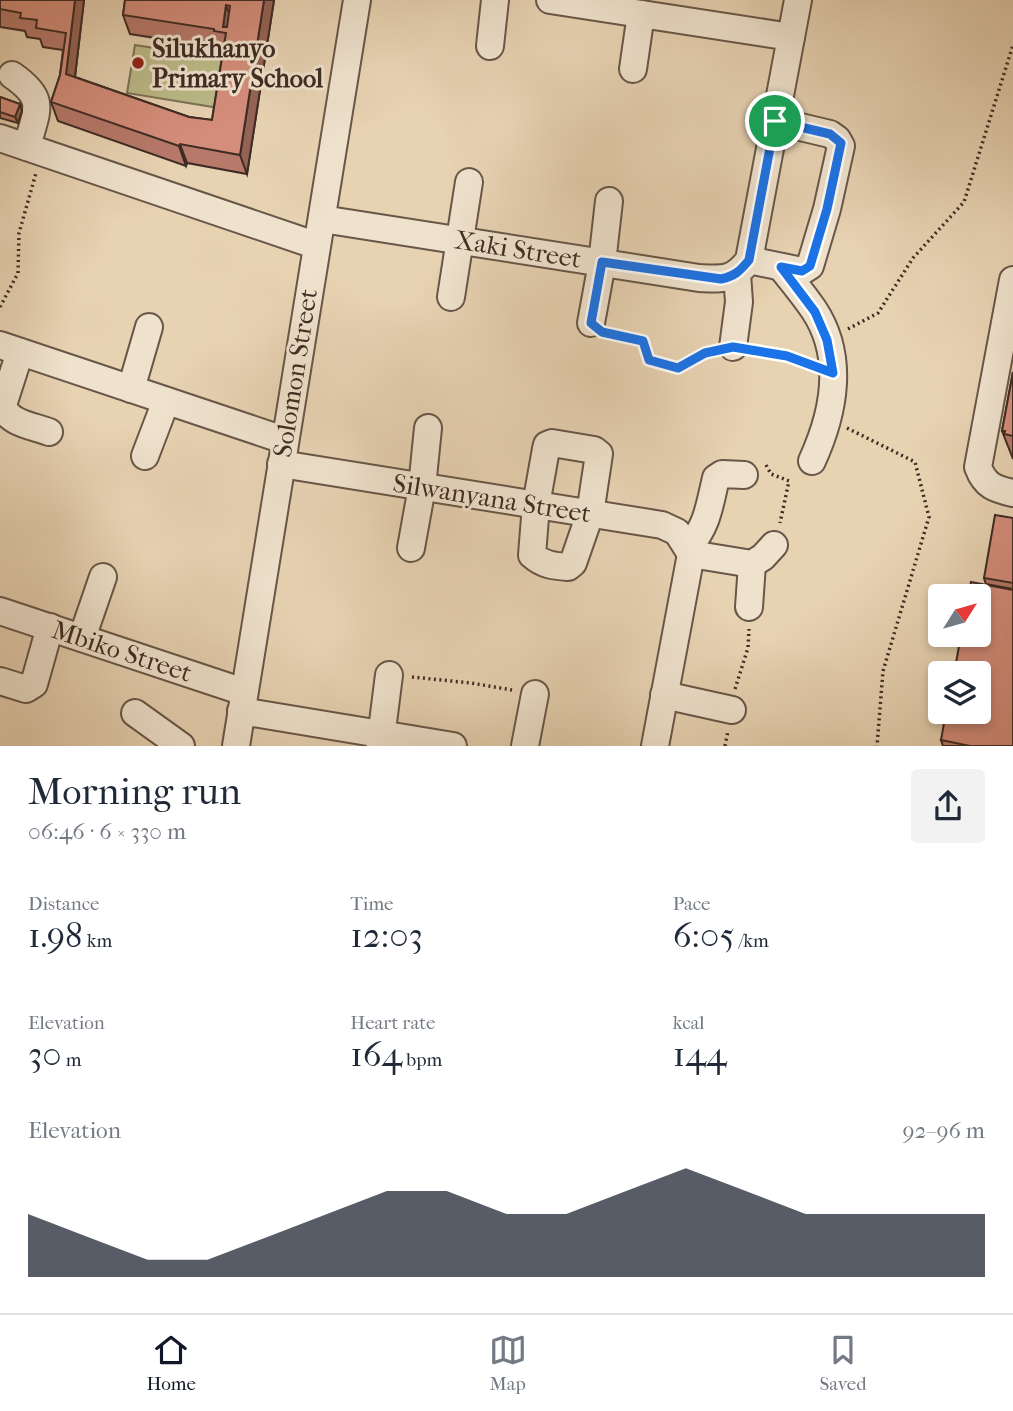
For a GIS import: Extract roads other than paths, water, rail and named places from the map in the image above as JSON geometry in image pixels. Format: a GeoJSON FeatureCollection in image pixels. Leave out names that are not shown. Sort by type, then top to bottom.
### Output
{"type":"FeatureCollection","features":[{"type":"Feature","properties":{"kind":"street","name":"Solomon Street"},"geometry":{"type":"LineString","coordinates":[[236,746],[315,245],[322,219],[357,0]]}},
{"type":"Feature","properties":{"kind":"street"},"geometry":{"type":"LineString","coordinates":[[490,46],[495,0]]}},
{"type":"Feature","properties":{"kind":"street"},"geometry":{"type":"LineString","coordinates":[[550,0],[654,10],[791,37]]}},
{"type":"Feature","properties":{"kind":"street"},"geometry":{"type":"LineString","coordinates":[[733,347],[743,267],[798,0]]}},
{"type":"Feature","properties":{"kind":"street"},"geometry":{"type":"LineString","coordinates":[[633,69],[654,10]]}},
{"type":"Feature","properties":{"kind":"street"},"geometry":{"type":"LineString","coordinates":[[12,75],[30,87],[36,97],[32,156]]}},
{"type":"Feature","properties":{"kind":"street"},"geometry":{"type":"LineString","coordinates":[[775,121],[830,134],[841,146],[827,209],[810,266],[802,271],[781,267]]}},
{"type":"Feature","properties":{"kind":"street"},"geometry":{"type":"LineString","coordinates":[[0,138],[32,156],[315,245]]}},
{"type":"Feature","properties":{"kind":"street"},"geometry":{"type":"LineString","coordinates":[[451,297],[469,182]]}},
{"type":"Feature","properties":{"kind":"street"},"geometry":{"type":"LineString","coordinates":[[591,323],[609,201]]}},
{"type":"Feature","properties":{"kind":"street","name":"Xaki Street"},"geometry":{"type":"LineString","coordinates":[[322,219],[699,278],[721,279],[743,267],[781,267]]}},
{"type":"Feature","properties":{"kind":"street"},"geometry":{"type":"LineString","coordinates":[[781,267],[815,312],[827,340],[833,373],[833,397],[828,419],[812,461]]}},
{"type":"Feature","properties":{"kind":"street"},"geometry":{"type":"LineString","coordinates":[[1013,280],[978,467],[988,485],[1013,493]]}},
{"type":"Feature","properties":{"kind":"street"},"geometry":{"type":"LineString","coordinates":[[131,389],[149,327]]}},
{"type":"Feature","properties":{"kind":"street"},"geometry":{"type":"LineString","coordinates":[[10,349],[3,405],[5,413],[11,418],[49,432]]}},
{"type":"Feature","properties":{"kind":"street","name":"Silwanyana Street"},"geometry":{"type":"LineString","coordinates":[[10,349],[166,401],[283,452],[422,487],[662,525],[677,533],[690,551]]}},
{"type":"Feature","properties":{"kind":"street"},"geometry":{"type":"LineString","coordinates":[[145,456],[166,401]]}},
{"type":"Feature","properties":{"kind":"street"},"geometry":{"type":"LineString","coordinates":[[411,548],[422,487],[428,428]]}},
{"type":"Feature","properties":{"kind":"street"},"geometry":{"type":"LineString","coordinates":[[552,443],[594,450],[599,454],[590,514],[573,563],[568,567],[539,562],[532,555],[536,505],[547,445],[552,443]]}},
{"type":"Feature","properties":{"kind":"street"},"geometry":{"type":"LineString","coordinates":[[655,746],[690,551],[705,523],[716,478],[722,474],[744,475]]}},
{"type":"Feature","properties":{"kind":"street"},"geometry":{"type":"LineString","coordinates":[[690,551],[752,564],[774,545]]}},
{"type":"Feature","properties":{"kind":"street"},"geometry":{"type":"LineString","coordinates":[[749,607],[752,564]]}},
{"type":"Feature","properties":{"kind":"street"},"geometry":{"type":"LineString","coordinates":[[82,638],[103,577]]}},
{"type":"Feature","properties":{"kind":"street","name":"Mbiko Street"},"geometry":{"type":"LineString","coordinates":[[0,611],[82,638],[243,701],[381,740],[453,746]]}},
{"type":"Feature","properties":{"kind":"street"},"geometry":{"type":"LineString","coordinates":[[0,681],[26,689],[34,684],[50,627]]}},
{"type":"Feature","properties":{"kind":"street"},"geometry":{"type":"LineString","coordinates":[[381,740],[389,675]]}},
{"type":"Feature","properties":{"kind":"street"},"geometry":{"type":"LineString","coordinates":[[525,746],[534,694]]}},
{"type":"Feature","properties":{"kind":"street"},"geometry":{"type":"LineString","coordinates":[[664,695],[732,710]]}},
{"type":"Feature","properties":{"kind":"street"},"geometry":{"type":"LineString","coordinates":[[135,713],[181,746]]}},
{"type":"Feature","properties":{"kind":"place","name":"Silukhanyo Primary School"},"geometry":{"type":"Point","coordinates":[138,63]}}]}
